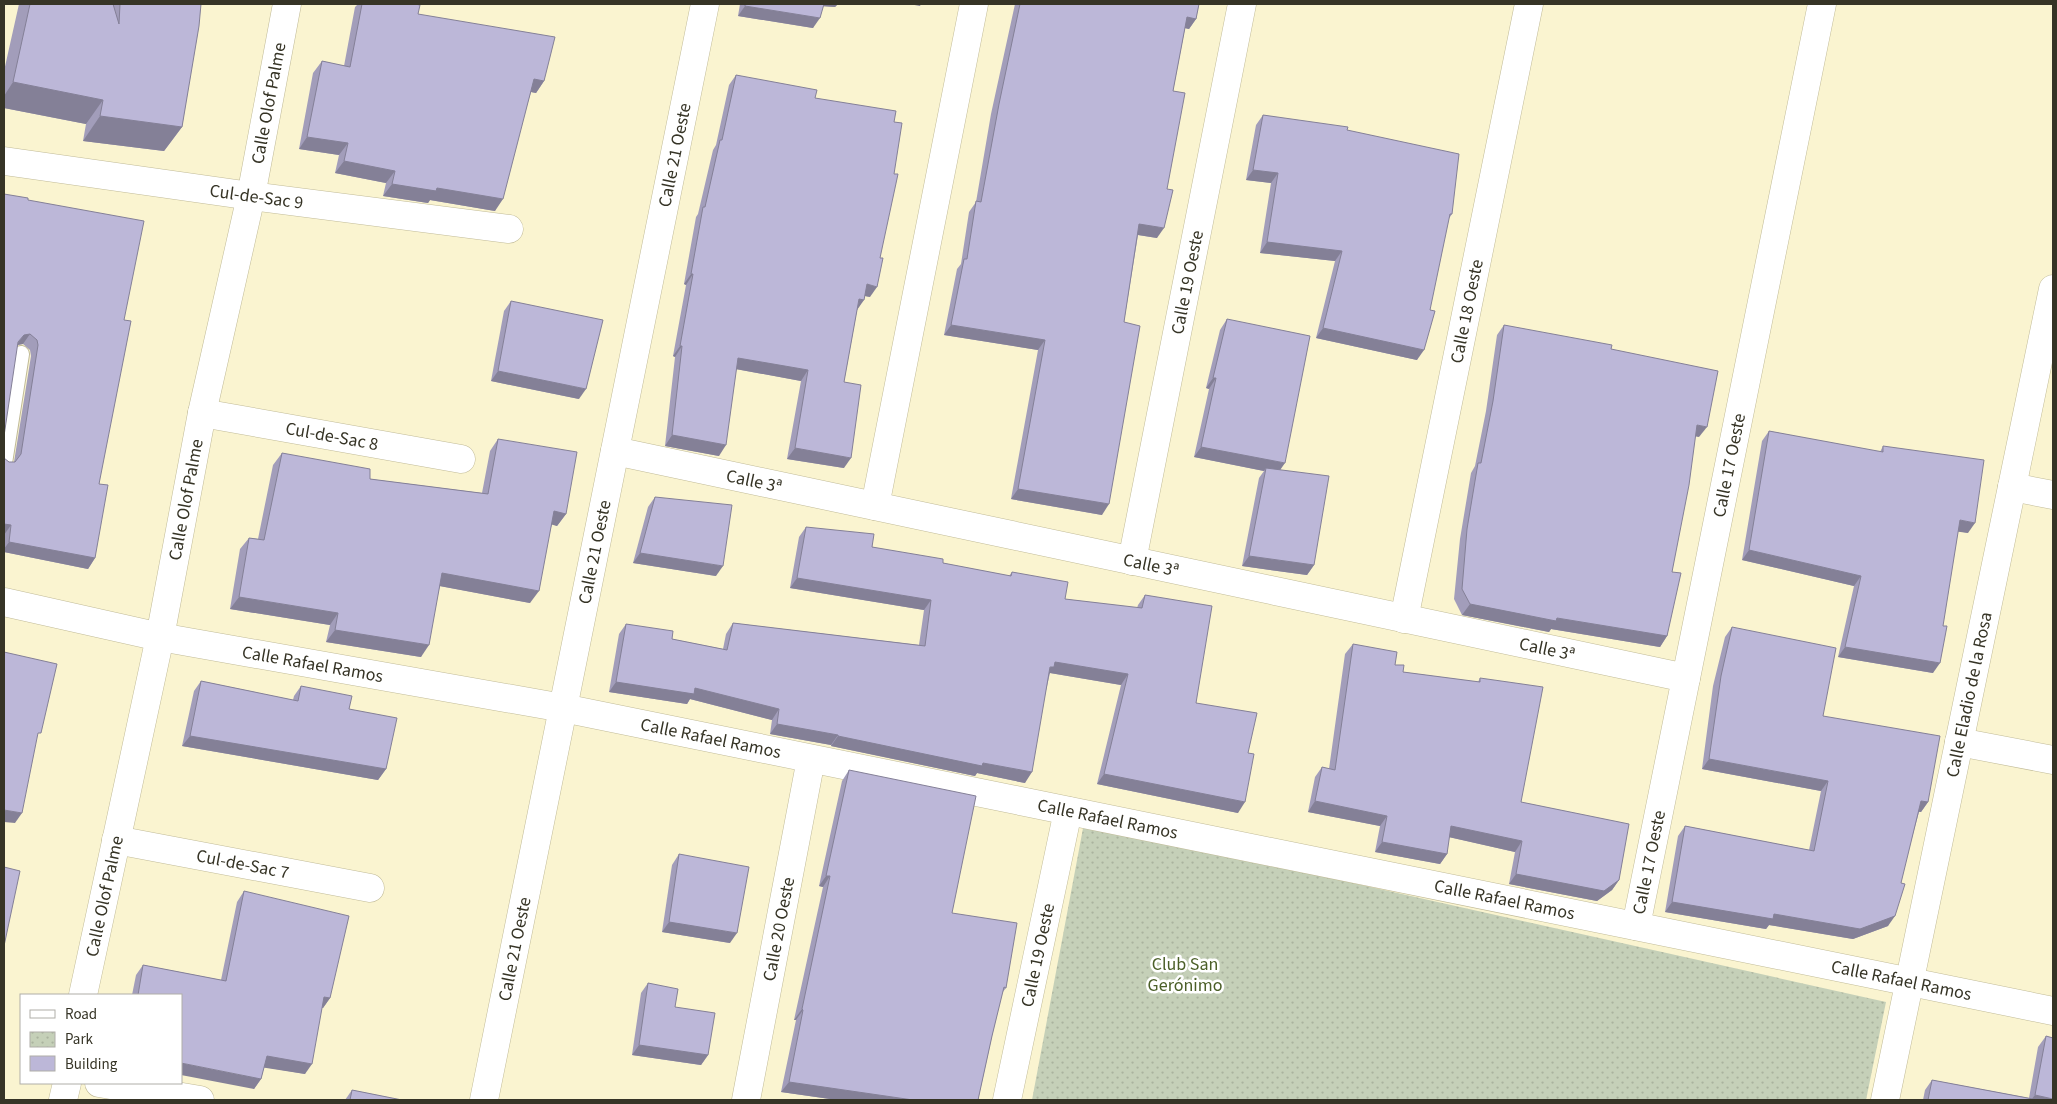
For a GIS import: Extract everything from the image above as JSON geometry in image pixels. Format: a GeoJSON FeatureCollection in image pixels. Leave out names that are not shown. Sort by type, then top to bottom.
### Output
{"type":"FeatureCollection","features":[{"type":"Feature","properties":{"kind":"street","name":"Calle Olof Palme"},"geometry":{"type":"LineString","coordinates":[[83,994],[160,637],[202,413],[251,196],[287,4]]}},
{"type":"Feature","properties":{"kind":"street","name":"Calle 21 Oeste"},"geometry":{"type":"LineString","coordinates":[[484,1100],[705,4]]}},
{"type":"Feature","properties":{"kind":"street"},"geometry":{"type":"LineString","coordinates":[[875,506],[974,4]]}},
{"type":"Feature","properties":{"kind":"street","name":"Calle 19 Oeste"},"geometry":{"type":"LineString","coordinates":[[1132,561],[1242,4]]}},
{"type":"Feature","properties":{"kind":"street","name":"Calle 18 Oeste"},"geometry":{"type":"LineString","coordinates":[[1404,618],[1529,4]]}},
{"type":"Feature","properties":{"kind":"street","name":"Calle 17 Oeste"},"geometry":{"type":"LineString","coordinates":[[1636,926],[1822,4]]}},
{"type":"Feature","properties":{"kind":"street","name":"Cul-de-Sac 9"},"geometry":{"type":"LineString","coordinates":[[4,161],[251,196],[509,229]]}},
{"type":"Feature","properties":{"kind":"street","name":"Calle Eladio de la Rosa"},"geometry":{"type":"LineString","coordinates":[[1885,1100],[2053,289]]}},
{"type":"Feature","properties":{"kind":"street","name":"Cul-de-Sac 8"},"geometry":{"type":"LineString","coordinates":[[202,413],[462,459]]}},
{"type":"Feature","properties":{"kind":"street","name":"Calle 3ª"},"geometry":{"type":"LineString","coordinates":[[615,451],[1686,678]]}},
{"type":"Feature","properties":{"kind":"street"},"geometry":{"type":"LineString","coordinates":[[2012,487],[2053,495]]}},
{"type":"Feature","properties":{"kind":"street","name":"Calle Rafael Ramos"},"geometry":{"type":"LineString","coordinates":[[4,602],[160,637],[563,708],[2053,1012]]}},
{"type":"Feature","properties":{"kind":"street"},"geometry":{"type":"LineString","coordinates":[[1959,742],[2053,760]]}},
{"type":"Feature","properties":{"kind":"street","name":"Calle 20 Oeste"},"geometry":{"type":"LineString","coordinates":[[746,1100],[811,759]]}},
{"type":"Feature","properties":{"kind":"street","name":"Calle 19 Oeste"},"geometry":{"type":"LineString","coordinates":[[1008,1100],[1068,811]]}},
{"type":"Feature","properties":{"kind":"street","name":"Cul-de-Sac 7"},"geometry":{"type":"LineString","coordinates":[[116,840],[370,888]]}},
{"type":"Feature","properties":{"kind":"street"},"geometry":{"type":"LineString","coordinates":[[63,1100],[67,1084]]}},
{"type":"Feature","properties":{"kind":"street"},"geometry":{"type":"LineString","coordinates":[[105,1084],[200,1100]]}},
{"type":"Feature","properties":{"kind":"lane"},"geometry":{"type":"LineString","coordinates":[[4,463],[21,354]]}},
{"type":"Feature","properties":{"kind":"green space","name":"Club San Gerónimo"},"geometry":{"type":"Polygon","coordinates":[[[1084,823],[1886,1002],[1866,1100],[1032,1100],[1084,823]]]}},
{"type":"Feature","properties":{"kind":"building"},"geometry":{"type":"Polygon","coordinates":[[[30,4],[113,4],[119,24],[120,4],[201,4],[182,127],[100,116],[103,100],[13,82],[30,4]]]}},
{"type":"Feature","properties":{"kind":"building"},"geometry":{"type":"Polygon","coordinates":[[[362,4],[415,4],[420,5],[418,14],[555,37],[544,81],[534,79],[503,199],[437,188],[436,191],[392,184],[395,171],[344,161],[348,143],[307,137],[322,61],[350,67],[362,4]]]}},
{"type":"Feature","properties":{"kind":"building"},"geometry":{"type":"Polygon","coordinates":[[[745,4],[824,4],[820,18],[745,6],[745,4]]]}},
{"type":"Feature","properties":{"kind":"building"},"geometry":{"type":"Polygon","coordinates":[[[1020,4],[1199,4],[1196,19],[1187,17],[1173,91],[1185,93],[1167,189],[1173,190],[1164,228],[1139,224],[1124,322],[1140,326],[1109,504],[1018,489],[1045,340],[951,325],[964,259],[967,259],[976,201],[981,202],[1020,4]]]}},
{"type":"Feature","properties":{"kind":"building"},"geometry":{"type":"Polygon","coordinates":[[[736,75],[817,90],[815,98],[896,111],[894,122],[902,123],[894,174],[898,174],[880,258],[883,258],[877,287],[867,284],[864,300],[859,299],[844,382],[861,385],[851,458],[795,448],[808,370],[738,358],[726,445],[672,435],[682,346],[680,346],[693,274],[691,274],[703,207],[705,207],[720,140],[722,140],[736,75]]]}},
{"type":"Feature","properties":{"kind":"building"},"geometry":{"type":"Polygon","coordinates":[[[1263,115],[1348,127],[1347,130],[1459,154],[1452,214],[1450,214],[1430,310],[1435,311],[1424,350],[1323,328],[1342,251],[1267,242],[1278,173],[1253,170],[1263,115]]]}},
{"type":"Feature","properties":{"kind":"building"},"geometry":{"type":"Polygon","coordinates":[[[4,194],[144,221],[124,320],[131,321],[99,484],[108,485],[95,558],[9,542],[11,525],[4,524],[4,458],[9,462],[15,462],[21,454],[38,345],[37,340],[30,334],[24,335],[18,342],[4,436],[4,194]]]}},
{"type":"Feature","properties":{"kind":"building"},"geometry":{"type":"Polygon","coordinates":[[[511,301],[603,320],[586,389],[498,371],[511,301]]]}},
{"type":"Feature","properties":{"kind":"building"},"geometry":{"type":"Polygon","coordinates":[[[1227,319],[1310,336],[1285,463],[1201,447],[1216,378],[1213,378],[1227,319]]]}},
{"type":"Feature","properties":{"kind":"building"},"geometry":{"type":"Polygon","coordinates":[[[1504,325],[1612,345],[1611,349],[1718,371],[1707,427],[1697,425],[1689,485],[1672,572],[1681,573],[1667,636],[1557,618],[1556,621],[1470,604],[1462,589],[1467,529],[1478,463],[1481,463],[1493,401],[1504,325]]]}},
{"type":"Feature","properties":{"kind":"building"},"geometry":{"type":"Polygon","coordinates":[[[1769,431],[1883,452],[1883,446],[1984,460],[1975,523],[1960,520],[1943,626],[1947,626],[1940,663],[1845,647],[1861,576],[1749,550],[1769,431]]]}},
{"type":"Feature","properties":{"kind":"building"},"geometry":{"type":"Polygon","coordinates":[[[498,439],[577,452],[566,514],[554,511],[539,591],[442,573],[429,645],[335,630],[338,613],[239,597],[249,538],[264,540],[282,453],[370,469],[370,479],[488,494],[498,439]]]}},
{"type":"Feature","properties":{"kind":"building"},"geometry":{"type":"Polygon","coordinates":[[[1266,468],[1329,476],[1314,565],[1249,556],[1266,468]]]}},
{"type":"Feature","properties":{"kind":"building"},"geometry":{"type":"Polygon","coordinates":[[[655,497],[732,505],[723,566],[640,553],[655,497]]]}},
{"type":"Feature","properties":{"kind":"building"},"geometry":{"type":"Polygon","coordinates":[[[806,527],[874,534],[872,547],[943,559],[943,563],[1011,576],[1012,572],[1068,582],[1065,599],[1142,608],[1145,595],[1212,606],[1196,703],[1257,713],[1248,753],[1254,754],[1245,802],[1104,774],[1128,674],[1055,662],[1054,667],[1050,667],[1032,772],[983,763],[982,766],[777,724],[779,709],[695,688],[694,694],[616,682],[626,624],[673,631],[672,639],[727,650],[733,623],[925,646],[931,600],[797,578],[806,527]]]}},
{"type":"Feature","properties":{"kind":"building"},"geometry":{"type":"Polygon","coordinates":[[[1732,627],[1836,648],[1823,716],[1940,736],[1928,802],[1921,801],[1901,883],[1905,884],[1895,916],[1860,929],[1774,914],[1773,919],[1672,902],[1685,826],[1814,851],[1828,781],[1709,759],[1721,676],[1732,627]]]}},
{"type":"Feature","properties":{"kind":"building"},"geometry":{"type":"Polygon","coordinates":[[[1353,644],[1397,652],[1395,665],[1404,665],[1403,672],[1480,682],[1480,678],[1543,687],[1521,802],[1629,824],[1619,880],[1604,891],[1516,874],[1522,841],[1451,826],[1447,854],[1382,842],[1387,816],[1315,801],[1322,767],[1335,770],[1353,644]]]}},
{"type":"Feature","properties":{"kind":"building"},"geometry":{"type":"Polygon","coordinates":[[[4,652],[57,664],[41,733],[38,733],[22,813],[4,810],[4,652]]]}},
{"type":"Feature","properties":{"kind":"building"},"geometry":{"type":"Polygon","coordinates":[[[201,681],[298,701],[301,686],[352,696],[349,709],[397,718],[386,769],[190,736],[201,681]]]}},
{"type":"Feature","properties":{"kind":"building"},"geometry":{"type":"Polygon","coordinates":[[[849,770],[976,796],[952,913],[1017,923],[1006,988],[1004,987],[978,1100],[913,1100],[789,1082],[830,876],[826,876],[849,770]]]}},
{"type":"Feature","properties":{"kind":"building"},"geometry":{"type":"Polygon","coordinates":[[[679,854],[749,867],[737,933],[669,922],[679,854]]]}},
{"type":"Feature","properties":{"kind":"building"},"geometry":{"type":"Polygon","coordinates":[[[4,867],[20,871],[4,946],[4,867]]]}},
{"type":"Feature","properties":{"kind":"building"},"geometry":{"type":"Polygon","coordinates":[[[244,891],[349,916],[330,998],[324,997],[312,1064],[267,1056],[261,1079],[182,1063],[182,994],[138,994],[143,965],[226,981],[244,891]]]}},
{"type":"Feature","properties":{"kind":"building"},"geometry":{"type":"Polygon","coordinates":[[[648,983],[678,989],[675,1007],[715,1013],[708,1055],[639,1045],[648,983]]]}},
{"type":"Feature","properties":{"kind":"building"},"geometry":{"type":"Polygon","coordinates":[[[2046,1036],[2053,1038],[2053,1099],[2035,1095],[2046,1036]]]}},
{"type":"Feature","properties":{"kind":"building"},"geometry":{"type":"Polygon","coordinates":[[[1932,1080],[2033,1099],[1928,1100],[1932,1080]]]}},
{"type":"Feature","properties":{"kind":"building"},"geometry":{"type":"Polygon","coordinates":[[[352,1090],[402,1100],[350,1100],[352,1090]]]}}]}
